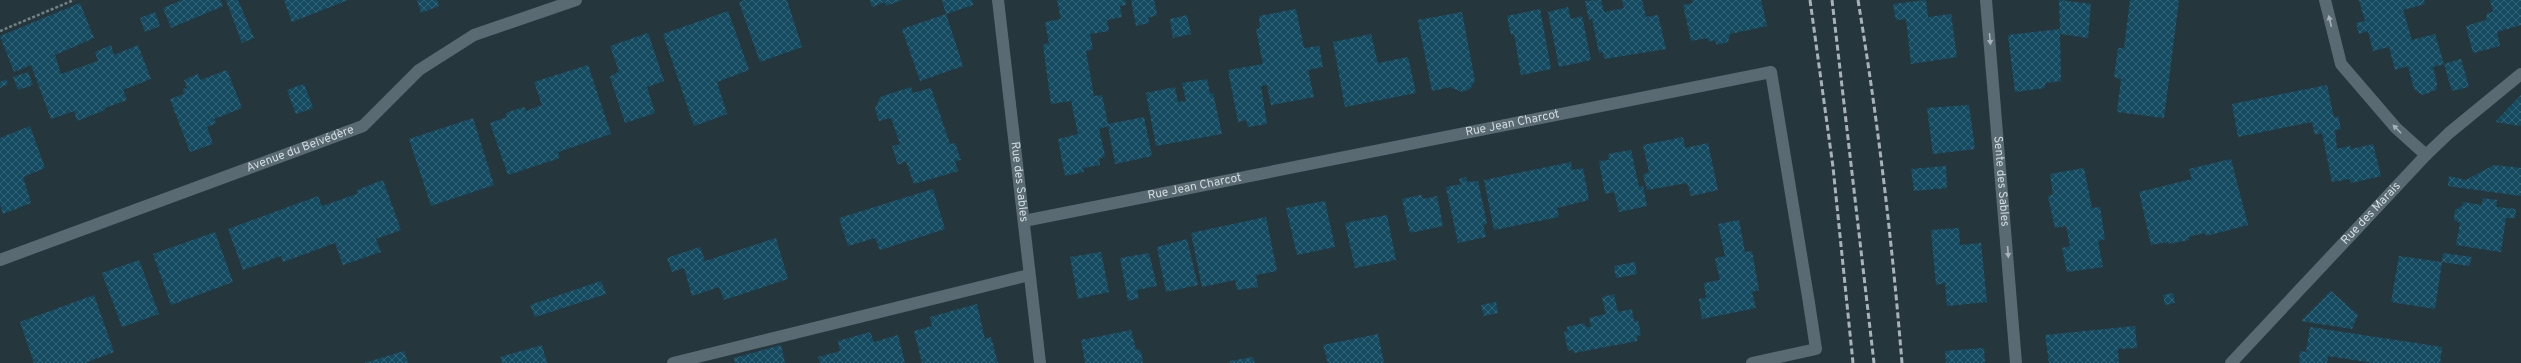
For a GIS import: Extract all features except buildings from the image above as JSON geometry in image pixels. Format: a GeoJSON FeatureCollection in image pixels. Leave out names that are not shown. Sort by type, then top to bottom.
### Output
{"type":"FeatureCollection","features":[{"type":"Feature","properties":{"kind":"street","name":"Avenue du Belvédère"},"geometry":{"type":"LineString","coordinates":[[0,260],[363,126],[419,70],[474,35],[576,0]]}},
{"type":"Feature","properties":{"kind":"street","name":"Rue des Sables"},"geometry":{"type":"LineString","coordinates":[[998,0],[1040,363]]}},
{"type":"Feature","properties":{"kind":"street","name":"Sente des Sables"},"geometry":{"type":"LineString","coordinates":[[1986,0],[2016,363]]}},
{"type":"Feature","properties":{"kind":"street"},"geometry":{"type":"LineString","coordinates":[[2325,0],[2341,64],[2396,128],[2426,155]]}},
{"type":"Feature","properties":{"kind":"street","name":"Rue Jean Charcot"},"geometry":{"type":"LineString","coordinates":[[1024,221],[1771,72],[1816,349],[1752,363]]}},
{"type":"Feature","properties":{"kind":"street","name":"Rue des Marais"},"geometry":{"type":"LineString","coordinates":[[2231,363],[2426,155],[2449,133],[2521,74]]}},
{"type":"Feature","properties":{"kind":"street"},"geometry":{"type":"LineString","coordinates":[[673,363],[1029,275]]}},
{"type":"Feature","properties":{"kind":"path"},"geometry":{"type":"LineString","coordinates":[[0,31],[74,0]]}},
{"type":"Feature","properties":{"kind":"railway"},"geometry":{"type":"LineString","coordinates":[[1810,0],[1833,167],[1853,363]]}},
{"type":"Feature","properties":{"kind":"railway"},"geometry":{"type":"LineString","coordinates":[[1832,0],[1874,363]]}},
{"type":"Feature","properties":{"kind":"railway"},"geometry":{"type":"LineString","coordinates":[[1858,0],[1884,181],[1902,363]]}}]}
